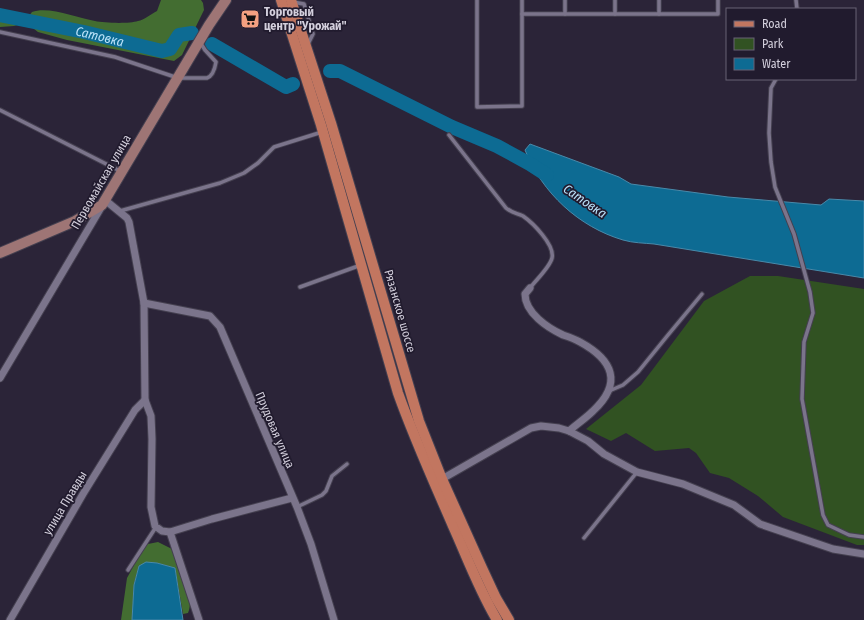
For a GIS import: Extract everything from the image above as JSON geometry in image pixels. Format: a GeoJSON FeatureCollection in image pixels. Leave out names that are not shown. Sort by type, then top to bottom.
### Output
{"type":"FeatureCollection","features":[{"type":"Feature","properties":{"kind":"main road","name":"Первомайская улица"},"geometry":{"type":"LineString","coordinates":[[104,202],[121,171],[226,0]]}},
{"type":"Feature","properties":{"kind":"main road","name":"Рязанское шоссе"},"geometry":{"type":"LineString","coordinates":[[281,0],[323,132],[398,393],[409,425],[471,566],[497,620]]}},
{"type":"Feature","properties":{"kind":"main road","name":"Рязанское шоссе"},"geometry":{"type":"LineString","coordinates":[[292,1],[333,131],[419,421],[442,479],[482,568],[509,620]]}},
{"type":"Feature","properties":{"kind":"main road"},"geometry":{"type":"LineString","coordinates":[[0,253],[75,221],[104,202]]}},
{"type":"Feature","properties":{"kind":"street"},"geometry":{"type":"LineString","coordinates":[[104,202],[127,218],[144,303],[145,400],[151,416],[151,508],[156,527],[162,531],[170,532],[212,519],[292,498]]}},
{"type":"Feature","properties":{"kind":"street","name":"Первомайская улица"},"geometry":{"type":"LineString","coordinates":[[0,378],[104,202]]}},
{"type":"Feature","properties":{"kind":"street"},"geometry":{"type":"LineString","coordinates":[[530,288],[525,294],[525,300],[534,313],[544,323],[589,347],[604,359],[611,374],[612,382],[609,391],[594,411],[569,431]]}},
{"type":"Feature","properties":{"kind":"street","name":"Прудовая улица"},"geometry":{"type":"LineString","coordinates":[[144,303],[210,316],[220,327],[297,507],[311,544],[334,620]]}},
{"type":"Feature","properties":{"kind":"street","name":"улица Правды"},"geometry":{"type":"LineString","coordinates":[[10,620],[83,494],[136,410],[145,400]]}},
{"type":"Feature","properties":{"kind":"street"},"geometry":{"type":"LineString","coordinates":[[442,479],[531,428],[541,426],[569,431],[588,441],[604,454],[637,472],[683,484],[734,505],[760,524],[833,549],[864,554]]}},
{"type":"Feature","properties":{"kind":"street"},"geometry":{"type":"LineString","coordinates":[[170,532],[199,620]]}},
{"type":"Feature","properties":{"kind":"lane"},"geometry":{"type":"LineString","coordinates":[[477,0],[477,107],[522,106],[522,0]]}},
{"type":"Feature","properties":{"kind":"lane"},"geometry":{"type":"LineString","coordinates":[[565,0],[565,14]]}},
{"type":"Feature","properties":{"kind":"lane"},"geometry":{"type":"LineString","coordinates":[[615,0],[615,14]]}},
{"type":"Feature","properties":{"kind":"lane"},"geometry":{"type":"LineString","coordinates":[[659,0],[659,14]]}},
{"type":"Feature","properties":{"kind":"lane"},"geometry":{"type":"LineString","coordinates":[[522,14],[718,14],[718,0]]}},
{"type":"Feature","properties":{"kind":"lane"},"geometry":{"type":"LineString","coordinates":[[0,32],[115,57],[178,78],[207,78],[210,77],[215,69],[216,62],[205,50],[200,41]]}},
{"type":"Feature","properties":{"kind":"lane"},"geometry":{"type":"LineString","coordinates":[[775,80],[771,88],[768,132],[771,162],[775,187],[794,234],[810,292],[813,313],[804,342],[802,399],[823,515],[828,525],[848,535],[864,537]]}},
{"type":"Feature","properties":{"kind":"lane"},"geometry":{"type":"LineString","coordinates":[[0,110],[121,171]]}},
{"type":"Feature","properties":{"kind":"lane"},"geometry":{"type":"LineString","coordinates":[[119,212],[220,183],[244,173],[258,163],[274,147],[323,132]]}},
{"type":"Feature","properties":{"kind":"lane"},"geometry":{"type":"LineString","coordinates":[[449,134],[506,208],[513,213],[522,216],[541,233],[551,248],[552,257],[550,263],[530,288]]}},
{"type":"Feature","properties":{"kind":"lane"},"geometry":{"type":"LineString","coordinates":[[300,287],[361,265]]}},
{"type":"Feature","properties":{"kind":"lane"},"geometry":{"type":"LineString","coordinates":[[609,391],[623,385],[638,372],[702,294]]}},
{"type":"Feature","properties":{"kind":"lane"},"geometry":{"type":"LineString","coordinates":[[297,507],[322,495],[326,491],[332,476],[347,464]]}},
{"type":"Feature","properties":{"kind":"lane"},"geometry":{"type":"LineString","coordinates":[[584,538],[637,472]]}},
{"type":"Feature","properties":{"kind":"lane"},"geometry":{"type":"LineString","coordinates":[[128,570],[156,527]]}},
{"type":"Feature","properties":{"kind":"green space"},"geometry":{"type":"Polygon","coordinates":[[[161,0],[201,0],[203,3],[204,10],[182,55],[174,61],[67,40],[38,32],[29,25],[29,16],[32,12],[46,10],[99,22],[129,23],[143,19],[157,11],[161,0]]]}},
{"type":"Feature","properties":{"kind":"green space"},"geometry":{"type":"Polygon","coordinates":[[[0,10],[20,16],[20,24],[0,27],[0,10]]]}},
{"type":"Feature","properties":{"kind":"green space"},"geometry":{"type":"Polygon","coordinates":[[[750,276],[778,276],[864,289],[864,545],[857,545],[783,517],[758,496],[729,478],[710,473],[696,453],[689,448],[655,451],[626,433],[611,441],[586,429],[641,385],[704,301],[750,276]]]}},
{"type":"Feature","properties":{"kind":"green space"},"geometry":{"type":"Polygon","coordinates":[[[158,542],[172,549],[182,572],[190,598],[188,613],[183,614],[175,568],[157,563],[139,566],[134,584],[132,620],[121,620],[127,578],[143,549],[148,544],[158,542]]]}},
{"type":"Feature","properties":{"kind":"water"},"geometry":{"type":"Polygon","coordinates":[[[530,144],[619,177],[631,184],[728,197],[821,205],[829,199],[864,201],[864,278],[654,244],[631,242],[607,234],[577,217],[552,194],[532,166],[525,150],[530,144]]]}},
{"type":"Feature","properties":{"kind":"water"},"geometry":{"type":"Polygon","coordinates":[[[146,562],[157,563],[175,568],[183,620],[132,620],[134,585],[139,566],[146,562]]]}},
{"type":"Feature","properties":{"kind":"waterway","name":"Сатовка"},"geometry":{"type":"LineString","coordinates":[[0,15],[84,32],[162,51],[170,49],[179,35],[192,33]]}},
{"type":"Feature","properties":{"kind":"waterway","name":"Сатовка"},"geometry":{"type":"LineString","coordinates":[[212,44],[286,87],[293,84]]}},
{"type":"Feature","properties":{"kind":"waterway","name":"Сатовка"},"geometry":{"type":"LineString","coordinates":[[330,71],[340,71],[452,127],[497,146],[547,175]]}},
{"type":"Feature","properties":{"kind":"place","name":"Торговый центр \"Урожай\""},"geometry":{"type":"Point","coordinates":[250,19]}}]}
